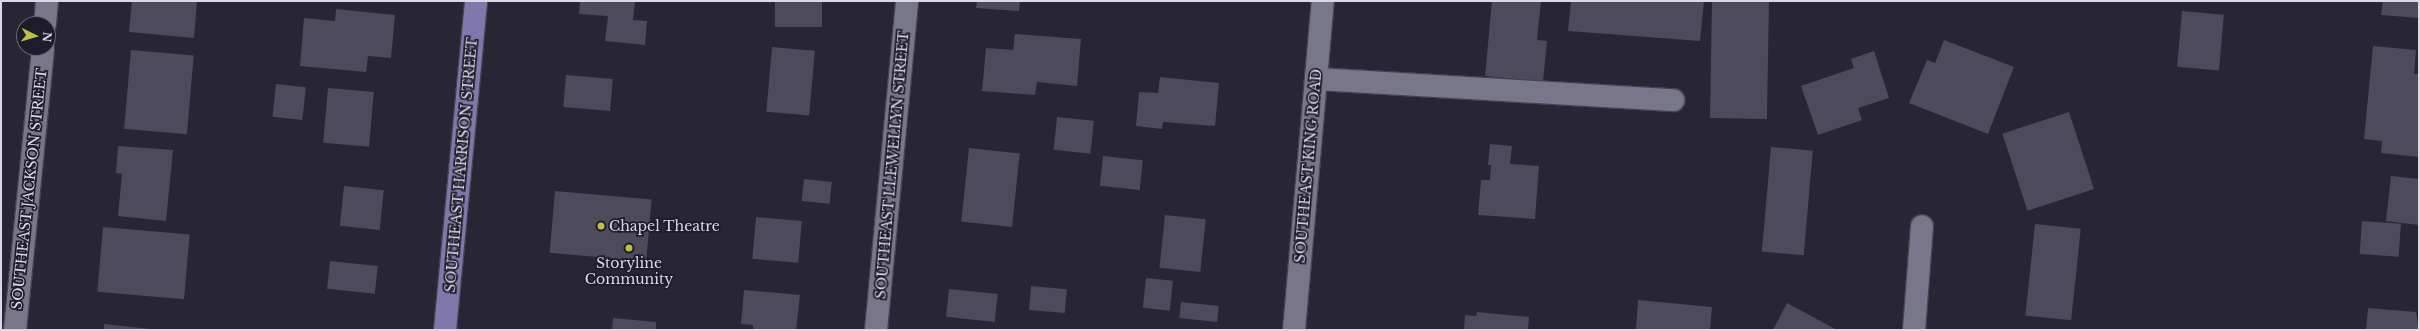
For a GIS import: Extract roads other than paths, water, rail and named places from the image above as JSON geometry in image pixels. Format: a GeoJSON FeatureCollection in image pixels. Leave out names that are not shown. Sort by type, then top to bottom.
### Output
{"type":"FeatureCollection","features":[{"type":"Feature","properties":{"kind":"main road","name":"SOUTHEAST HARRISON STREET"},"geometry":{"type":"LineString","coordinates":[[445,330],[476,1]]}},
{"type":"Feature","properties":{"kind":"street"},"geometry":{"type":"LineString","coordinates":[[46,16],[47,1]]}},
{"type":"Feature","properties":{"kind":"street","name":"SOUTHEAST LLEWELLYN STREET"},"geometry":{"type":"LineString","coordinates":[[876,330],[907,1]]}},
{"type":"Feature","properties":{"kind":"street","name":"SOUTHEAST KING ROAD"},"geometry":{"type":"LineString","coordinates":[[1294,330],[1323,1]]}},
{"type":"Feature","properties":{"kind":"street","name":"SOUTHEAST JACKSON STREET"},"geometry":{"type":"LineString","coordinates":[[15,330],[42,56]]}},
{"type":"Feature","properties":{"kind":"street"},"geometry":{"type":"LineString","coordinates":[[1316,79],[1673,100]]}},
{"type":"Feature","properties":{"kind":"street"},"geometry":{"type":"LineString","coordinates":[[1914,330],[1922,226]]}},
{"type":"Feature","properties":{"kind":"place","name":"Chapel Theatre"},"geometry":{"type":"Point","coordinates":[601,226]}},
{"type":"Feature","properties":{"kind":"place","name":"Storyline Community"},"geometry":{"type":"Point","coordinates":[629,248]}}]}
